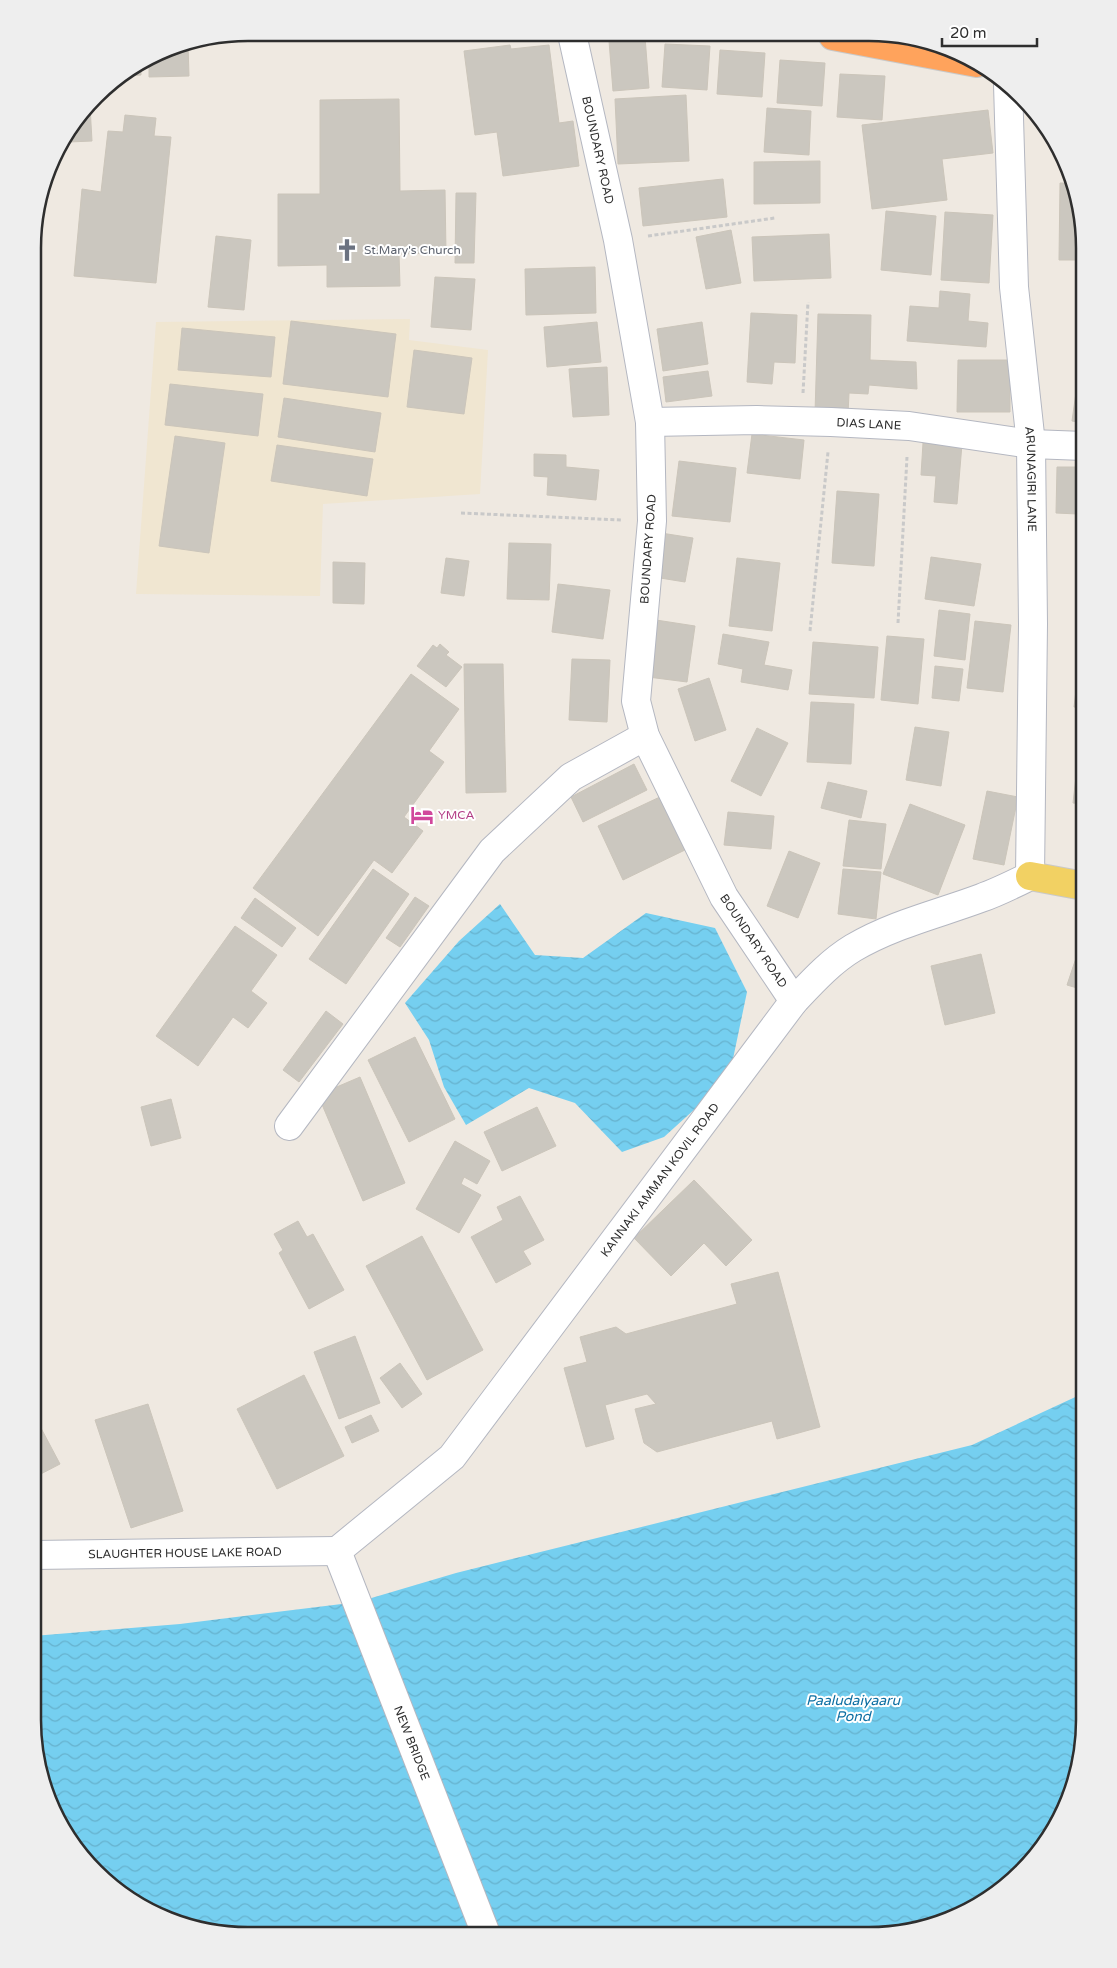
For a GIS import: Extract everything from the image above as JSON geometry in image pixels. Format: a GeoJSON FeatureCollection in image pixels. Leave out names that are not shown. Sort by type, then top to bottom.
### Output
{"type":"FeatureCollection","features":[{"type":"Feature","properties":{"kind":"highway"},"geometry":{"type":"LineString","coordinates":[[860,41],[950,58]]}},
{"type":"Feature","properties":{"kind":"main road","name":"BOUNDARY ROAD"},"geometry":{"type":"LineString","coordinates":[[574,41],[618,240],[650,422],[652,521],[636,701],[645,736],[724,897],[794,1001]]}},
{"type":"Feature","properties":{"kind":"main road","name":"ARUNAGIRI LANE"},"geometry":{"type":"LineString","coordinates":[[1008,96],[1014,287],[1031,444],[1033,624],[1030,876]]}},
{"type":"Feature","properties":{"kind":"main road","name":"DIAS LANE"},"geometry":{"type":"LineString","coordinates":[[650,422],[757,420],[909,426],[1031,444],[1076,446]]}},
{"type":"Feature","properties":{"kind":"main road"},"geometry":{"type":"LineString","coordinates":[[289,1126],[492,851],[571,777],[645,736]]}},
{"type":"Feature","properties":{"kind":"main road"},"geometry":{"type":"LineString","coordinates":[[1030,876],[1076,885]]}},
{"type":"Feature","properties":{"kind":"main road","name":"KANNAKI AMMAN KOVIL ROAD"},"geometry":{"type":"LineString","coordinates":[[337,1551],[452,1457],[794,1001],[826,968],[852,949],[879,934],[913,920],[982,898],[1030,876]]}},
{"type":"Feature","properties":{"kind":"main road","name":"SLAUGHTER HOUSE LAKE ROAD"},"geometry":{"type":"LineString","coordinates":[[41,1555],[337,1551]]}},
{"type":"Feature","properties":{"kind":"main road","name":"NEW BRIDGE"},"geometry":{"type":"LineString","coordinates":[[337,1551],[483,1927]]}},
{"type":"Feature","properties":{"kind":"path"},"geometry":{"type":"LineString","coordinates":[[618,240],[775,218]]}},
{"type":"Feature","properties":{"kind":"path"},"geometry":{"type":"LineString","coordinates":[[801,421],[808,302]]}},
{"type":"Feature","properties":{"kind":"path"},"geometry":{"type":"LineString","coordinates":[[810,631],[831,422]]}},
{"type":"Feature","properties":{"kind":"path"},"geometry":{"type":"LineString","coordinates":[[898,624],[909,426]]}},
{"type":"Feature","properties":{"kind":"path"},"geometry":{"type":"LineString","coordinates":[[461,513],[652,521]]}},
{"type":"Feature","properties":{"kind":"shaded area"},"geometry":{"type":"Polygon","coordinates":[[[410,319],[409,340],[488,350],[480,494],[323,504],[320,596],[136,594],[156,322],[410,319]]]}},
{"type":"Feature","properties":{"kind":"water"},"geometry":{"type":"Polygon","coordinates":[[[500,904],[535,955],[583,958],[646,913],[715,928],[747,992],[729,1078],[664,1137],[622,1152],[575,1103],[529,1088],[466,1125],[444,1087],[429,1040],[405,1003],[459,941],[500,904]]]}},
{"type":"Feature","properties":{"kind":"water","name":"Paaludaiyaaru Pond"},"geometry":{"type":"Polygon","coordinates":[[[1076,1397],[1076,1720],[1074,1747],[1069,1773],[1060,1799],[1048,1823],[1033,1846],[1015,1866],[984,1892],[935,1916],[909,1923],[869,1927],[248,1927],[221,1925],[195,1920],[169,1911],[145,1899],[122,1884],[102,1866],[76,1835],[52,1786],[45,1760],[41,1720],[41,1635],[180,1624],[358,1602],[456,1573],[972,1445],[1076,1397]]]}},
{"type":"Feature","properties":{"kind":"building"},"geometry":{"type":"Polygon","coordinates":[[[609,41],[645,41],[649,88],[613,91],[609,41]]]}},
{"type":"Feature","properties":{"kind":"building"},"geometry":{"type":"Polygon","coordinates":[[[665,44],[710,46],[707,90],[662,87],[665,44]]]}},
{"type":"Feature","properties":{"kind":"building"},"geometry":{"type":"Polygon","coordinates":[[[510,45],[511,49],[549,45],[559,123],[573,121],[579,166],[503,176],[497,132],[475,135],[464,51],[510,45]]]}},
{"type":"Feature","properties":{"kind":"building"},"geometry":{"type":"Polygon","coordinates":[[[188,50],[189,76],[149,77],[149,67],[188,50]]]}},
{"type":"Feature","properties":{"kind":"building"},"geometry":{"type":"Polygon","coordinates":[[[720,50],[765,53],[762,97],[717,94],[720,50]]]}},
{"type":"Feature","properties":{"kind":"building"},"geometry":{"type":"Polygon","coordinates":[[[780,60],[825,63],[822,106],[777,103],[780,60]]]}},
{"type":"Feature","properties":{"kind":"building"},"geometry":{"type":"Polygon","coordinates":[[[840,74],[885,76],[882,120],[837,117],[840,74]]]}},
{"type":"Feature","properties":{"kind":"building"},"geometry":{"type":"Polygon","coordinates":[[[686,95],[689,161],[618,164],[615,99],[686,95]]]}},
{"type":"Feature","properties":{"kind":"building"},"geometry":{"type":"Polygon","coordinates":[[[399,99],[400,191],[445,190],[446,253],[399,254],[400,286],[327,287],[327,265],[278,266],[278,194],[320,194],[320,100],[399,99]]]}},
{"type":"Feature","properties":{"kind":"building"},"geometry":{"type":"Polygon","coordinates":[[[767,108],[811,111],[809,155],[764,152],[767,108]]]}},
{"type":"Feature","properties":{"kind":"building"},"geometry":{"type":"Polygon","coordinates":[[[988,110],[993,153],[942,159],[947,200],[872,209],[862,125],[988,110]]]}},
{"type":"Feature","properties":{"kind":"building"},"geometry":{"type":"Polygon","coordinates":[[[91,115],[92,141],[71,142],[91,115]]]}},
{"type":"Feature","properties":{"kind":"building"},"geometry":{"type":"Polygon","coordinates":[[[125,115],[156,118],[154,136],[171,137],[156,283],[74,276],[82,189],[101,192],[108,131],[123,132],[125,115]]]}},
{"type":"Feature","properties":{"kind":"building"},"geometry":{"type":"Polygon","coordinates":[[[820,161],[820,203],[754,204],[754,162],[820,161]]]}},
{"type":"Feature","properties":{"kind":"building"},"geometry":{"type":"Polygon","coordinates":[[[723,179],[727,217],[643,226],[639,188],[723,179]]]}},
{"type":"Feature","properties":{"kind":"building"},"geometry":{"type":"Polygon","coordinates":[[[1060,183],[1065,183],[1074,221],[1076,260],[1059,260],[1060,183]]]}},
{"type":"Feature","properties":{"kind":"building"},"geometry":{"type":"Polygon","coordinates":[[[456,193],[476,193],[474,263],[455,263],[456,193]]]}},
{"type":"Feature","properties":{"kind":"building"},"geometry":{"type":"Polygon","coordinates":[[[886,211],[936,216],[931,275],[881,270],[886,211]]]}},
{"type":"Feature","properties":{"kind":"building"},"geometry":{"type":"Polygon","coordinates":[[[945,212],[993,215],[989,283],[941,280],[945,212]]]}},
{"type":"Feature","properties":{"kind":"building"},"geometry":{"type":"Polygon","coordinates":[[[731,230],[741,283],[706,289],[696,237],[731,230]]]}},
{"type":"Feature","properties":{"kind":"building"},"geometry":{"type":"Polygon","coordinates":[[[829,234],[831,278],[754,281],[752,237],[829,234]]]}},
{"type":"Feature","properties":{"kind":"building"},"geometry":{"type":"Polygon","coordinates":[[[216,236],[251,240],[244,310],[208,307],[216,236]]]}},
{"type":"Feature","properties":{"kind":"building"},"geometry":{"type":"Polygon","coordinates":[[[595,267],[596,313],[526,315],[525,269],[595,267]]]}},
{"type":"Feature","properties":{"kind":"building"},"geometry":{"type":"Polygon","coordinates":[[[435,277],[475,279],[471,330],[431,327],[435,277]]]}},
{"type":"Feature","properties":{"kind":"building"},"geometry":{"type":"Polygon","coordinates":[[[940,291],[970,294],[968,321],[988,323],[986,347],[907,341],[910,306],[939,308],[940,291]]]}},
{"type":"Feature","properties":{"kind":"building"},"geometry":{"type":"Polygon","coordinates":[[[751,313],[797,315],[795,363],[774,362],[772,384],[747,382],[751,313]]]}},
{"type":"Feature","properties":{"kind":"building"},"geometry":{"type":"Polygon","coordinates":[[[818,314],[871,315],[870,360],[916,362],[917,389],[869,385],[868,394],[849,393],[848,414],[815,413],[818,314]]]}},
{"type":"Feature","properties":{"kind":"building"},"geometry":{"type":"Polygon","coordinates":[[[291,321],[396,334],[388,397],[283,384],[291,321]]]}},
{"type":"Feature","properties":{"kind":"building"},"geometry":{"type":"Polygon","coordinates":[[[597,322],[601,362],[547,367],[544,327],[597,322]]]}},
{"type":"Feature","properties":{"kind":"building"},"geometry":{"type":"Polygon","coordinates":[[[702,322],[708,364],[663,371],[657,329],[702,322]]]}},
{"type":"Feature","properties":{"kind":"building"},"geometry":{"type":"Polygon","coordinates":[[[182,328],[275,337],[271,377],[178,370],[182,328]]]}},
{"type":"Feature","properties":{"kind":"building"},"geometry":{"type":"Polygon","coordinates":[[[414,350],[472,358],[464,414],[407,407],[414,350]]]}},
{"type":"Feature","properties":{"kind":"building"},"geometry":{"type":"Polygon","coordinates":[[[958,360],[1010,360],[1010,412],[957,412],[958,360]]]}},
{"type":"Feature","properties":{"kind":"building"},"geometry":{"type":"Polygon","coordinates":[[[607,367],[609,415],[573,417],[569,369],[607,367]]]}},
{"type":"Feature","properties":{"kind":"building"},"geometry":{"type":"Polygon","coordinates":[[[708,371],[712,396],[666,402],[663,377],[708,371]]]}},
{"type":"Feature","properties":{"kind":"building"},"geometry":{"type":"Polygon","coordinates":[[[170,384],[263,394],[258,436],[165,425],[170,384]]]}},
{"type":"Feature","properties":{"kind":"building"},"geometry":{"type":"Polygon","coordinates":[[[1076,393],[1076,422],[1072,421],[1076,393]]]}},
{"type":"Feature","properties":{"kind":"building"},"geometry":{"type":"Polygon","coordinates":[[[284,398],[381,413],[375,452],[278,437],[284,398]]]}},
{"type":"Feature","properties":{"kind":"building"},"geometry":{"type":"Polygon","coordinates":[[[752,434],[804,440],[800,479],[747,473],[752,434]]]}},
{"type":"Feature","properties":{"kind":"building"},"geometry":{"type":"Polygon","coordinates":[[[175,436],[225,443],[209,553],[159,546],[175,436]]]}},
{"type":"Feature","properties":{"kind":"building"},"geometry":{"type":"Polygon","coordinates":[[[923,443],[962,444],[957,504],[934,502],[936,476],[921,475],[923,443]]]}},
{"type":"Feature","properties":{"kind":"building"},"geometry":{"type":"Polygon","coordinates":[[[277,445],[373,459],[367,496],[271,481],[277,445]]]}},
{"type":"Feature","properties":{"kind":"building"},"geometry":{"type":"Polygon","coordinates":[[[534,454],[566,455],[566,467],[599,470],[596,500],[547,495],[548,477],[534,476],[534,454]]]}},
{"type":"Feature","properties":{"kind":"building"},"geometry":{"type":"Polygon","coordinates":[[[679,461],[736,468],[730,522],[672,516],[679,461]]]}},
{"type":"Feature","properties":{"kind":"building"},"geometry":{"type":"Polygon","coordinates":[[[1057,467],[1076,467],[1076,514],[1056,513],[1057,467]]]}},
{"type":"Feature","properties":{"kind":"building"},"geometry":{"type":"Polygon","coordinates":[[[837,491],[879,494],[874,566],[832,563],[837,491]]]}},
{"type":"Feature","properties":{"kind":"building"},"geometry":{"type":"Polygon","coordinates":[[[661,533],[693,538],[685,582],[654,577],[661,533]]]}},
{"type":"Feature","properties":{"kind":"building"},"geometry":{"type":"Polygon","coordinates":[[[509,543],[551,544],[549,600],[507,599],[509,543]]]}},
{"type":"Feature","properties":{"kind":"building"},"geometry":{"type":"Polygon","coordinates":[[[931,557],[981,564],[974,606],[925,599],[931,557]]]}},
{"type":"Feature","properties":{"kind":"building"},"geometry":{"type":"Polygon","coordinates":[[[446,558],[469,561],[464,596],[441,593],[446,558]]]}},
{"type":"Feature","properties":{"kind":"building"},"geometry":{"type":"Polygon","coordinates":[[[737,558],[780,563],[772,631],[729,626],[737,558]]]}},
{"type":"Feature","properties":{"kind":"building"},"geometry":{"type":"Polygon","coordinates":[[[333,562],[365,563],[364,604],[333,603],[333,562]]]}},
{"type":"Feature","properties":{"kind":"building"},"geometry":{"type":"Polygon","coordinates":[[[558,584],[610,590],[603,639],[552,632],[558,584]]]}},
{"type":"Feature","properties":{"kind":"building"},"geometry":{"type":"Polygon","coordinates":[[[939,610],[970,614],[965,660],[934,656],[939,610]]]}},
{"type":"Feature","properties":{"kind":"building"},"geometry":{"type":"Polygon","coordinates":[[[656,620],[695,626],[687,682],[648,677],[656,620]]]}},
{"type":"Feature","properties":{"kind":"building"},"geometry":{"type":"Polygon","coordinates":[[[975,621],[1011,625],[1003,692],[967,688],[975,621]]]}},
{"type":"Feature","properties":{"kind":"building"},"geometry":{"type":"Polygon","coordinates":[[[723,634],[769,642],[764,665],[792,670],[788,690],[741,682],[743,669],[718,664],[723,634]]]}},
{"type":"Feature","properties":{"kind":"building"},"geometry":{"type":"Polygon","coordinates":[[[887,636],[924,639],[918,704],[881,700],[887,636]]]}},
{"type":"Feature","properties":{"kind":"building"},"geometry":{"type":"Polygon","coordinates":[[[813,642],[878,647],[874,698],[809,694],[813,642]]]}},
{"type":"Feature","properties":{"kind":"building"},"geometry":{"type":"Polygon","coordinates":[[[440,644],[449,652],[446,655],[462,667],[446,687],[417,666],[433,645],[437,648],[440,644]]]}},
{"type":"Feature","properties":{"kind":"building"},"geometry":{"type":"Polygon","coordinates":[[[572,659],[610,660],[607,722],[569,720],[572,659]]]}},
{"type":"Feature","properties":{"kind":"building"},"geometry":{"type":"Polygon","coordinates":[[[464,664],[503,664],[506,792],[466,793],[464,664]]]}},
{"type":"Feature","properties":{"kind":"building"},"geometry":{"type":"Polygon","coordinates":[[[935,666],[963,669],[959,701],[932,698],[935,666]]]}},
{"type":"Feature","properties":{"kind":"building"},"geometry":{"type":"Polygon","coordinates":[[[411,674],[459,709],[429,751],[444,762],[404,817],[423,831],[392,873],[374,860],[318,936],[253,888],[411,674]]]}},
{"type":"Feature","properties":{"kind":"building"},"geometry":{"type":"Polygon","coordinates":[[[709,678],[726,730],[695,741],[678,689],[709,678]]]}},
{"type":"Feature","properties":{"kind":"building"},"geometry":{"type":"Polygon","coordinates":[[[1076,691],[1076,707],[1074,707],[1076,691]]]}},
{"type":"Feature","properties":{"kind":"building"},"geometry":{"type":"Polygon","coordinates":[[[811,702],[854,704],[851,764],[807,762],[811,702]]]}},
{"type":"Feature","properties":{"kind":"building"},"geometry":{"type":"Polygon","coordinates":[[[915,727],[949,732],[941,786],[906,780],[915,727]]]}},
{"type":"Feature","properties":{"kind":"building"},"geometry":{"type":"Polygon","coordinates":[[[757,728],[788,743],[761,796],[731,781],[757,728]]]}},
{"type":"Feature","properties":{"kind":"building"},"geometry":{"type":"Polygon","coordinates":[[[634,764],[647,790],[583,822],[571,797],[634,764]]]}},
{"type":"Feature","properties":{"kind":"building"},"geometry":{"type":"Polygon","coordinates":[[[1076,776],[1076,803],[1073,803],[1076,776]]]}},
{"type":"Feature","properties":{"kind":"building"},"geometry":{"type":"Polygon","coordinates":[[[828,782],[867,791],[861,818],[821,808],[828,782]]]}},
{"type":"Feature","properties":{"kind":"building"},"geometry":{"type":"Polygon","coordinates":[[[987,791],[1018,797],[1004,865],[973,859],[987,791]]]}},
{"type":"Feature","properties":{"kind":"building"},"geometry":{"type":"Polygon","coordinates":[[[662,796],[687,849],[623,880],[598,826],[662,796]]]}},
{"type":"Feature","properties":{"kind":"building"},"geometry":{"type":"Polygon","coordinates":[[[910,804],[965,825],[938,895],[883,874],[910,804]]]}},
{"type":"Feature","properties":{"kind":"building"},"geometry":{"type":"Polygon","coordinates":[[[728,812],[774,816],[771,849],[724,845],[728,812]]]}},
{"type":"Feature","properties":{"kind":"building"},"geometry":{"type":"Polygon","coordinates":[[[849,820],[886,824],[881,869],[843,866],[849,820]]]}},
{"type":"Feature","properties":{"kind":"building"},"geometry":{"type":"Polygon","coordinates":[[[789,851],[820,863],[798,918],[767,906],[789,851]]]}},
{"type":"Feature","properties":{"kind":"building"},"geometry":{"type":"Polygon","coordinates":[[[373,869],[409,894],[346,984],[309,959],[373,869]]]}},
{"type":"Feature","properties":{"kind":"building"},"geometry":{"type":"Polygon","coordinates":[[[843,869],[881,872],[876,919],[838,914],[843,869]]]}},
{"type":"Feature","properties":{"kind":"building"},"geometry":{"type":"Polygon","coordinates":[[[415,897],[429,906],[400,947],[386,938],[415,897]]]}},
{"type":"Feature","properties":{"kind":"building"},"geometry":{"type":"Polygon","coordinates":[[[255,898],[296,928],[282,947],[241,918],[255,898]]]}},
{"type":"Feature","properties":{"kind":"building"},"geometry":{"type":"Polygon","coordinates":[[[235,926],[277,955],[251,991],[267,1003],[248,1028],[233,1017],[198,1066],[156,1036],[235,926]]]}},
{"type":"Feature","properties":{"kind":"building"},"geometry":{"type":"Polygon","coordinates":[[[981,954],[995,1013],[945,1025],[931,966],[981,954]]]}},
{"type":"Feature","properties":{"kind":"building"},"geometry":{"type":"Polygon","coordinates":[[[1076,958],[1076,988],[1067,985],[1076,958]]]}},
{"type":"Feature","properties":{"kind":"building"},"geometry":{"type":"Polygon","coordinates":[[[326,1011],[343,1024],[299,1082],[283,1070],[326,1011]]]}},
{"type":"Feature","properties":{"kind":"building"},"geometry":{"type":"Polygon","coordinates":[[[415,1037],[455,1119],[409,1142],[368,1060],[415,1037]]]}},
{"type":"Feature","properties":{"kind":"building"},"geometry":{"type":"Polygon","coordinates":[[[360,1077],[405,1183],[363,1201],[318,1095],[360,1077]]]}},
{"type":"Feature","properties":{"kind":"building"},"geometry":{"type":"Polygon","coordinates":[[[171,1099],[181,1138],[151,1146],[141,1107],[171,1099]]]}},
{"type":"Feature","properties":{"kind":"building"},"geometry":{"type":"Polygon","coordinates":[[[537,1107],[556,1146],[502,1171],[484,1132],[537,1107]]]}},
{"type":"Feature","properties":{"kind":"building"},"geometry":{"type":"Polygon","coordinates":[[[455,1141],[490,1161],[477,1184],[464,1177],[461,1184],[481,1195],[459,1233],[416,1209],[455,1141]]]}},
{"type":"Feature","properties":{"kind":"building"},"geometry":{"type":"Polygon","coordinates":[[[694,1180],[752,1240],[726,1266],[704,1243],[671,1276],[634,1238],[694,1180]]]}},
{"type":"Feature","properties":{"kind":"building"},"geometry":{"type":"Polygon","coordinates":[[[520,1196],[544,1240],[523,1251],[531,1264],[496,1283],[471,1237],[503,1220],[497,1207],[520,1196]]]}},
{"type":"Feature","properties":{"kind":"building"},"geometry":{"type":"Polygon","coordinates":[[[298,1221],[307,1237],[313,1234],[344,1290],[309,1309],[279,1253],[283,1250],[274,1234],[298,1221]]]}},
{"type":"Feature","properties":{"kind":"building"},"geometry":{"type":"Polygon","coordinates":[[[422,1236],[483,1350],[427,1380],[366,1266],[422,1236]]]}},
{"type":"Feature","properties":{"kind":"building"},"geometry":{"type":"Polygon","coordinates":[[[778,1272],[820,1427],[777,1439],[772,1421],[657,1452],[644,1443],[635,1409],[656,1404],[647,1394],[605,1405],[614,1439],[586,1447],[564,1368],[587,1362],[580,1337],[616,1327],[626,1334],[737,1304],[731,1284],[778,1272]]]}},
{"type":"Feature","properties":{"kind":"building"},"geometry":{"type":"Polygon","coordinates":[[[355,1336],[380,1403],[339,1419],[314,1352],[355,1336]]]}},
{"type":"Feature","properties":{"kind":"building"},"geometry":{"type":"Polygon","coordinates":[[[400,1363],[422,1394],[402,1408],[380,1378],[400,1363]]]}},
{"type":"Feature","properties":{"kind":"building"},"geometry":{"type":"Polygon","coordinates":[[[304,1375],[344,1456],[277,1489],[237,1409],[304,1375]]]}},
{"type":"Feature","properties":{"kind":"building"},"geometry":{"type":"Polygon","coordinates":[[[148,1404],[183,1511],[131,1528],[95,1420],[148,1404]]]}},
{"type":"Feature","properties":{"kind":"building"},"geometry":{"type":"Polygon","coordinates":[[[371,1415],[379,1431],[352,1443],[345,1427],[371,1415]]]}},
{"type":"Feature","properties":{"kind":"building"},"geometry":{"type":"Polygon","coordinates":[[[41,1428],[60,1464],[41,1474],[41,1428]]]}},
{"type":"Feature","properties":{"kind":"place","name":"St.Mary's Church"},"geometry":{"type":"Point","coordinates":[347,250]}},
{"type":"Feature","properties":{"kind":"place","name":"YMCA"},"geometry":{"type":"Point","coordinates":[422,815]}}]}
